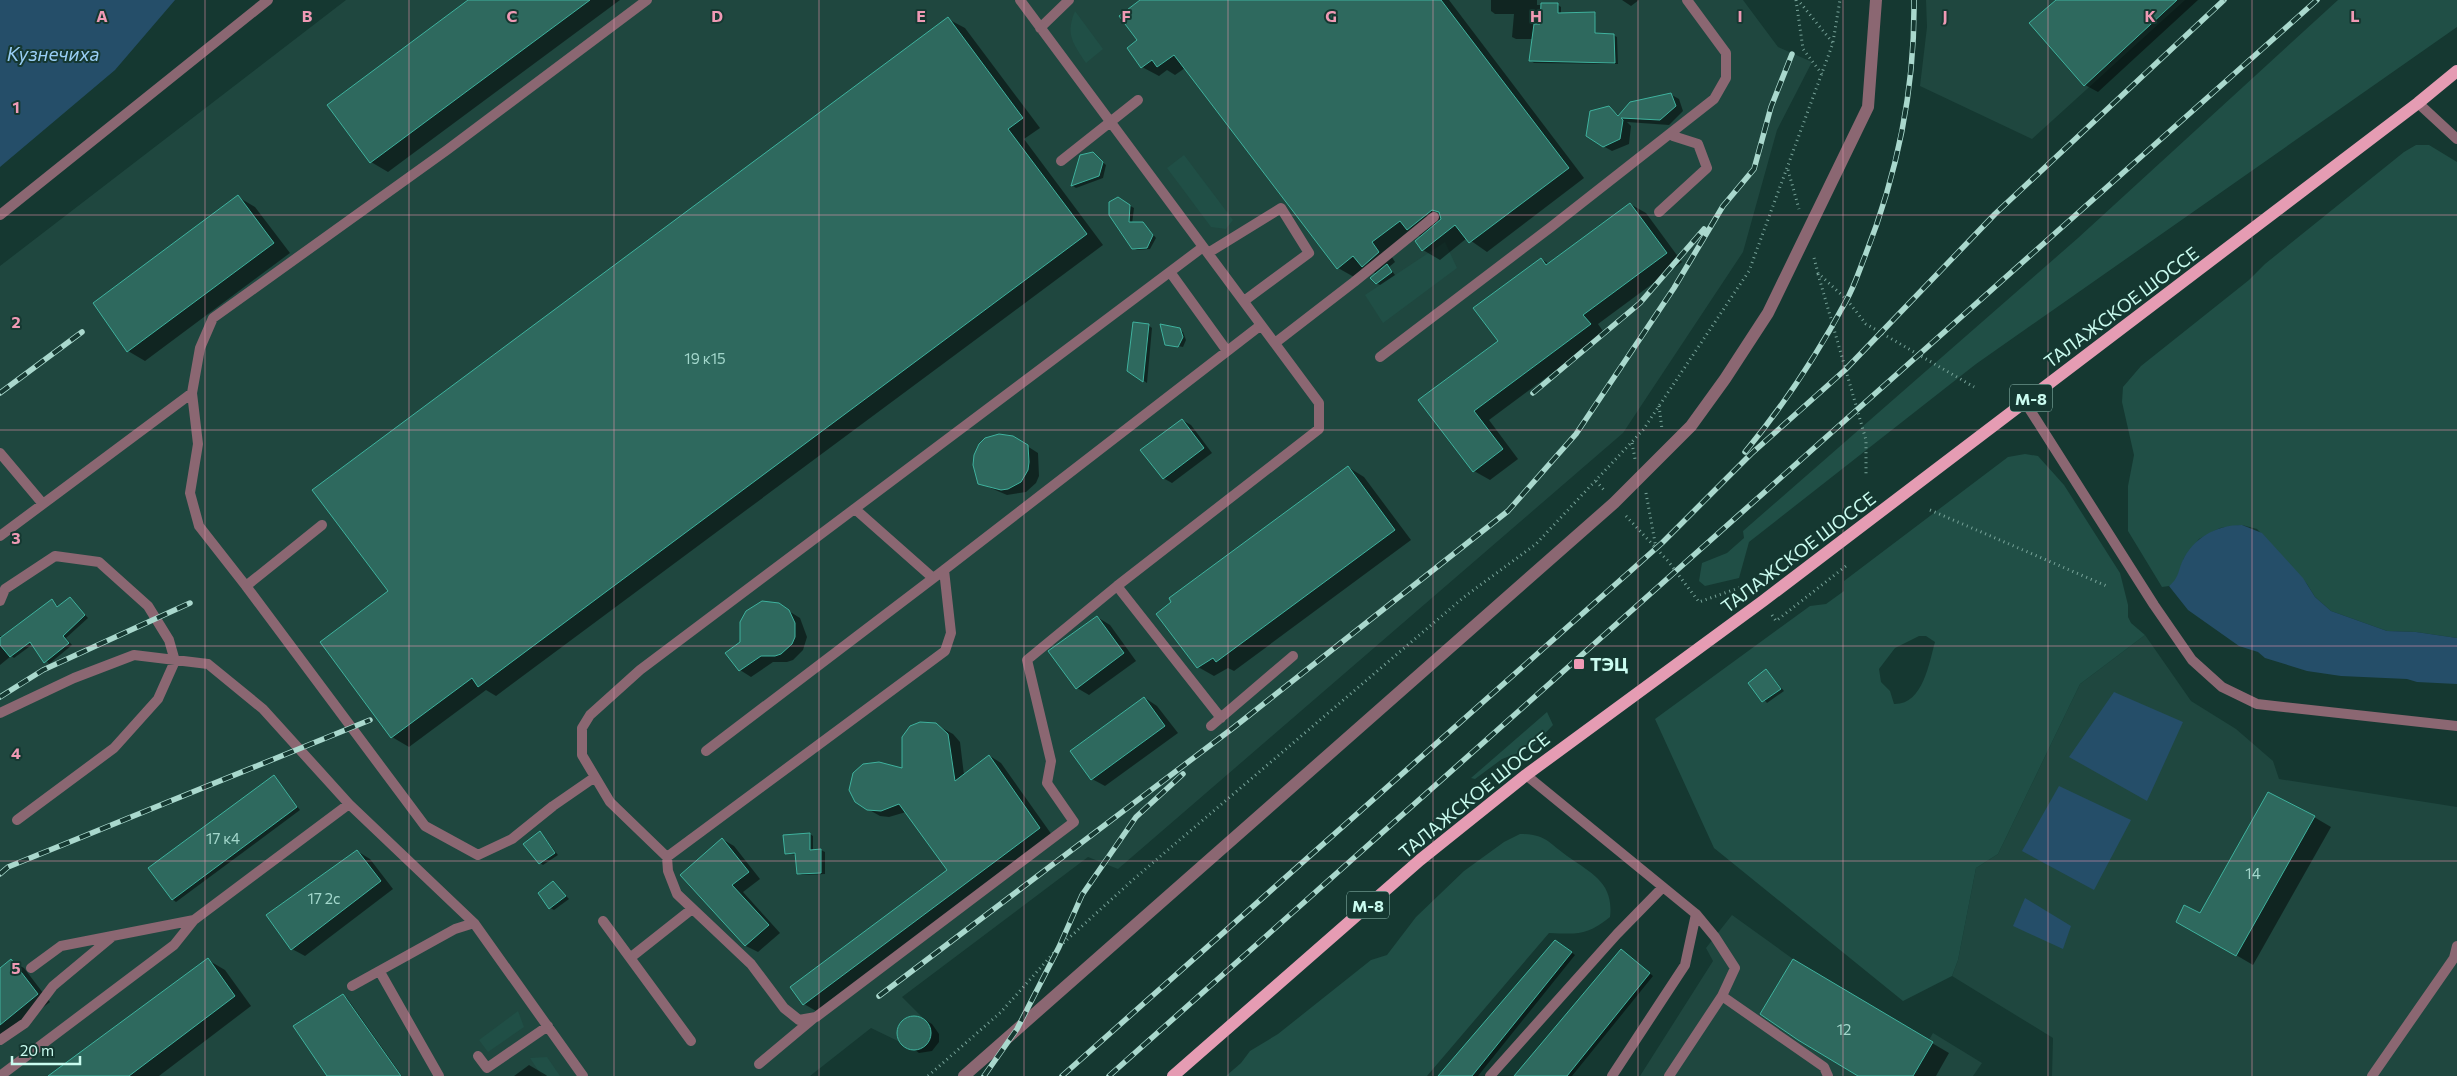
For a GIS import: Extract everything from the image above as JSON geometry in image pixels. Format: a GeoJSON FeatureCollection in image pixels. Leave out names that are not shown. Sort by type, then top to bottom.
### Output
{"type":"FeatureCollection","features":[{"type":"Feature","properties":{"kind":"main road","name":"ТАЛАЖСКОЕ ШОССЕ"},"geometry":{"type":"LineString","coordinates":[[1174,1076],[1375,899],[1526,775],[1763,601],[2418,103],[2457,71]]}},
{"type":"Feature","properties":{"kind":"street"},"geometry":{"type":"LineString","coordinates":[[964,1076],[1614,503],[1691,426],[1725,379],[1768,313],[1868,107],[1876,0]]}},
{"type":"Feature","properties":{"kind":"lane"},"geometry":{"type":"LineString","coordinates":[[0,215],[268,0]]}},
{"type":"Feature","properties":{"kind":"lane"},"geometry":{"type":"LineString","coordinates":[[595,777],[553,806],[512,838],[478,855],[425,826],[199,526],[190,493],[198,444],[192,393],[200,348],[213,318],[439,156],[647,0]]}},
{"type":"Feature","properties":{"kind":"lane"},"geometry":{"type":"LineString","coordinates":[[759,1064],[816,1016],[1074,822],[1047,782],[1051,761],[1027,660],[1318,429],[1320,403],[1020,0]]}},
{"type":"Feature","properties":{"kind":"lane"},"geometry":{"type":"LineString","coordinates":[[1040,28],[1069,0]]}},
{"type":"Feature","properties":{"kind":"lane"},"geometry":{"type":"LineString","coordinates":[[1380,357],[1551,227],[1714,99],[1726,78],[1726,53],[1687,0]]}},
{"type":"Feature","properties":{"kind":"lane"},"geometry":{"type":"LineString","coordinates":[[1061,161],[1112,124],[1138,100]]}},
{"type":"Feature","properties":{"kind":"lane"},"geometry":{"type":"LineString","coordinates":[[2418,103],[2457,139]]}},
{"type":"Feature","properties":{"kind":"lane"},"geometry":{"type":"LineString","coordinates":[[1659,212],[1707,168],[1698,144],[1673,136]]}},
{"type":"Feature","properties":{"kind":"lane"},"geometry":{"type":"LineString","coordinates":[[816,1016],[799,1020],[784,1008],[752,964],[677,894],[668,871],[667,857],[610,802],[582,755],[582,728],[590,716],[640,670],[1170,272],[1281,208],[1309,253],[1244,301]]}},
{"type":"Feature","properties":{"kind":"lane"},"geometry":{"type":"LineString","coordinates":[[1275,343],[1434,217]]}},
{"type":"Feature","properties":{"kind":"lane"},"geometry":{"type":"LineString","coordinates":[[1170,272],[1227,351]]}},
{"type":"Feature","properties":{"kind":"lane"},"geometry":{"type":"LineString","coordinates":[[706,751],[1261,325]]}},
{"type":"Feature","properties":{"kind":"lane"},"geometry":{"type":"LineString","coordinates":[[0,536],[192,393]]}},
{"type":"Feature","properties":{"kind":"lane"},"geometry":{"type":"LineString","coordinates":[[2025,402],[2154,605],[2192,660],[2222,687],[2257,704],[2457,726]]}},
{"type":"Feature","properties":{"kind":"lane"},"geometry":{"type":"LineString","coordinates":[[0,453],[43,504]]}},
{"type":"Feature","properties":{"kind":"lane"},"geometry":{"type":"LineString","coordinates":[[854,509],[933,578]]}},
{"type":"Feature","properties":{"kind":"lane"},"geometry":{"type":"LineString","coordinates":[[246,586],[322,525]]}},
{"type":"Feature","properties":{"kind":"lane"},"geometry":{"type":"LineString","coordinates":[[0,601],[5,589],[55,556],[99,562],[148,606],[169,640],[175,661],[158,699],[114,748],[17,820]]}},
{"type":"Feature","properties":{"kind":"lane"},"geometry":{"type":"LineString","coordinates":[[667,857],[944,651],[951,633],[944,570]]}},
{"type":"Feature","properties":{"kind":"lane"},"geometry":{"type":"LineString","coordinates":[[1118,586],[1221,718]]}},
{"type":"Feature","properties":{"kind":"lane"},"geometry":{"type":"LineString","coordinates":[[0,713],[74,678],[134,655],[208,664],[263,709],[350,804],[474,923],[583,1076]]}},
{"type":"Feature","properties":{"kind":"lane"},"geometry":{"type":"LineString","coordinates":[[1211,726],[1293,656]]}},
{"type":"Feature","properties":{"kind":"lane"},"geometry":{"type":"LineString","coordinates":[[1526,775],[1696,914],[1736,968],[1722,996],[1669,1076]]}},
{"type":"Feature","properties":{"kind":"lane"},"geometry":{"type":"LineString","coordinates":[[0,1076],[174,945],[194,920],[350,804]]}},
{"type":"Feature","properties":{"kind":"lane"},"geometry":{"type":"LineString","coordinates":[[1490,1076],[1617,934],[1663,887]]}},
{"type":"Feature","properties":{"kind":"lane"},"geometry":{"type":"LineString","coordinates":[[630,958],[692,909]]}},
{"type":"Feature","properties":{"kind":"lane"},"geometry":{"type":"LineString","coordinates":[[1612,1076],[1686,965],[1696,914]]}},
{"type":"Feature","properties":{"kind":"lane"},"geometry":{"type":"LineString","coordinates":[[31,968],[61,946],[194,920]]}},
{"type":"Feature","properties":{"kind":"lane"},"geometry":{"type":"LineString","coordinates":[[603,922],[691,1041]]}},
{"type":"Feature","properties":{"kind":"lane"},"geometry":{"type":"LineString","coordinates":[[352,986],[455,929],[474,923]]}},
{"type":"Feature","properties":{"kind":"lane"},"geometry":{"type":"LineString","coordinates":[[0,1040],[25,1023],[53,986],[114,936]]}},
{"type":"Feature","properties":{"kind":"lane"},"geometry":{"type":"LineString","coordinates":[[2372,1076],[2456,959],[2457,946]]}},
{"type":"Feature","properties":{"kind":"lane"},"geometry":{"type":"LineString","coordinates":[[380,972],[439,1076]]}},
{"type":"Feature","properties":{"kind":"lane"},"geometry":{"type":"LineString","coordinates":[[1722,996],[1824,1067],[1828,1076]]}},
{"type":"Feature","properties":{"kind":"lane"},"geometry":{"type":"LineString","coordinates":[[478,1056],[487,1068],[548,1026]]}},
{"type":"Feature","properties":{"kind":"path"},"geometry":{"type":"LineString","coordinates":[[1797,0],[1833,43]]}},
{"type":"Feature","properties":{"kind":"path"},"geometry":{"type":"LineString","coordinates":[[1797,0],[1803,49],[1822,74]]}},
{"type":"Feature","properties":{"kind":"path"},"geometry":{"type":"LineString","coordinates":[[928,1076],[1000,1012],[1059,947],[1135,878],[1464,597],[1536,544],[1643,430],[1749,271],[1833,43],[1840,0]]}},
{"type":"Feature","properties":{"kind":"path"},"geometry":{"type":"LineString","coordinates":[[1788,169],[1866,440],[1866,477]]}},
{"type":"Feature","properties":{"kind":"path"},"geometry":{"type":"LineString","coordinates":[[1818,274],[1847,300],[1866,324],[1974,387]]}},
{"type":"Feature","properties":{"kind":"path"},"geometry":{"type":"LineString","coordinates":[[1659,405],[1663,434]]}},
{"type":"Feature","properties":{"kind":"path"},"geometry":{"type":"LineString","coordinates":[[1596,481],[1668,561],[1675,573]]}},
{"type":"Feature","properties":{"kind":"path"},"geometry":{"type":"LineString","coordinates":[[1930,510],[2109,587]]}},
{"type":"Feature","properties":{"kind":"shaded area"},"geometry":{"type":"Polygon","coordinates":[[[346,0],[1743,0],[1778,47],[1812,62],[1777,130],[1743,252],[1623,433],[1118,869],[1088,857],[902,997],[931,1028],[931,1037],[924,1047],[909,1049],[900,1042],[871,1028],[810,1076],[0,1076],[0,266],[346,0]]]}},
{"type":"Feature","properties":{"kind":"shaded area"},"geometry":{"type":"Polygon","coordinates":[[[1926,0],[2185,0],[2032,139],[1920,86],[1927,27],[1926,0]]]}},
{"type":"Feature","properties":{"kind":"shaded area"},"geometry":{"type":"Polygon","coordinates":[[[2338,0],[2457,0],[2457,27],[1976,364],[1749,542],[1739,578],[1705,586],[1699,581],[1702,563],[1727,553],[1744,538],[1743,531],[2078,238],[2338,0]]]}},
{"type":"Feature","properties":{"kind":"shaded area"},"geometry":{"type":"Polygon","coordinates":[[[1075,11],[1103,49],[1086,63],[1077,50],[1072,38],[1071,26],[1075,11]]]}},
{"type":"Feature","properties":{"kind":"shaded area"},"geometry":{"type":"Polygon","coordinates":[[[2416,145],[2429,145],[2457,162],[2457,638],[2416,632],[2387,631],[2331,611],[2315,597],[2307,584],[2257,529],[2242,525],[2220,528],[2199,539],[2184,558],[2176,581],[2169,586],[2162,587],[2128,531],[2128,486],[2134,455],[2122,402],[2123,387],[2141,366],[2404,152],[2416,145]]]}},
{"type":"Feature","properties":{"kind":"shaded area"},"geometry":{"type":"Polygon","coordinates":[[[1184,155],[1233,220],[1226,229],[1211,227],[1167,168],[1184,155]]]}},
{"type":"Feature","properties":{"kind":"shaded area"},"geometry":{"type":"Polygon","coordinates":[[[1445,242],[1457,268],[1383,323],[1365,295],[1445,242]]]}},
{"type":"Feature","properties":{"kind":"shaded area"},"geometry":{"type":"Polygon","coordinates":[[[2025,454],[2038,456],[2064,485],[2120,573],[2128,605],[2128,617],[2131,623],[2145,635],[2080,684],[1998,854],[1976,868],[1958,960],[1952,976],[1903,1001],[1714,848],[1655,719],[1810,606],[1826,604],[1844,591],[1844,581],[2008,457],[2025,454]],[[1919,636],[1895,648],[1879,669],[1881,682],[1890,691],[1894,704],[1912,698],[1923,681],[1935,642],[1926,636],[1919,636]]]}},
{"type":"Feature","properties":{"kind":"shaded area"},"geometry":{"type":"Polygon","coordinates":[[[2145,635],[2191,701],[2236,729],[2273,761],[2279,779],[2457,807],[2457,1076],[2052,1076],[2053,1038],[1952,976],[1958,960],[1976,868],[1998,854],[2080,684],[2145,635]]]}},
{"type":"Feature","properties":{"kind":"shaded area"},"geometry":{"type":"Polygon","coordinates":[[[1547,712],[1553,725],[1531,748],[1502,759],[1475,779],[1471,778],[1547,712]]]}},
{"type":"Feature","properties":{"kind":"shaded area"},"geometry":{"type":"Polygon","coordinates":[[[1520,834],[1529,834],[1542,838],[1594,875],[1609,896],[1610,917],[1588,931],[1567,934],[1549,933],[1427,1076],[1226,1076],[1241,1063],[1250,1051],[1278,1034],[1371,960],[1387,955],[1416,917],[1464,871],[1504,842],[1520,834]]]}},
{"type":"Feature","properties":{"kind":"shaded area"},"geometry":{"type":"Polygon","coordinates":[[[1732,915],[1793,959],[1929,1040],[1933,1033],[1982,1063],[1973,1076],[1640,1076],[1713,961],[1706,948],[1732,915]]]}},
{"type":"Feature","properties":{"kind":"shaded area"},"geometry":{"type":"Polygon","coordinates":[[[518,1011],[524,1027],[488,1052],[479,1040],[518,1011]]]}},
{"type":"Feature","properties":{"kind":"shaded area"},"geometry":{"type":"Polygon","coordinates":[[[547,1057],[560,1076],[542,1076],[530,1058],[547,1057]]]}},
{"type":"Feature","properties":{"kind":"water","name":"Кузнечиха"},"geometry":{"type":"Polygon","coordinates":[[[0,0],[175,0],[115,70],[0,167],[0,0]]]}},
{"type":"Feature","properties":{"kind":"water"},"geometry":{"type":"Polygon","coordinates":[[[2242,525],[2262,533],[2303,578],[2315,597],[2331,611],[2387,631],[2416,632],[2457,638],[2457,684],[2417,682],[2407,679],[2341,676],[2307,671],[2265,658],[2258,652],[2239,646],[2188,610],[2169,586],[2176,578],[2182,562],[2192,546],[2214,530],[2242,525]]]}},
{"type":"Feature","properties":{"kind":"water"},"geometry":{"type":"Polygon","coordinates":[[[2114,692],[2183,722],[2147,801],[2069,757],[2114,692]]]}},
{"type":"Feature","properties":{"kind":"water"},"geometry":{"type":"Polygon","coordinates":[[[2059,786],[2131,820],[2094,890],[2022,851],[2059,786]]]}},
{"type":"Feature","properties":{"kind":"water"},"geometry":{"type":"Polygon","coordinates":[[[2025,898],[2071,926],[2063,949],[2013,926],[2025,898]]]}},
{"type":"Feature","properties":{"kind":"building"},"geometry":{"type":"Polygon","coordinates":[[[468,0],[590,0],[370,163],[327,105],[468,0]]]}},
{"type":"Feature","properties":{"kind":"building"},"geometry":{"type":"Polygon","coordinates":[[[1140,0],[1441,0],[1569,168],[1469,243],[1455,225],[1422,251],[1415,241],[1441,219],[1439,212],[1432,210],[1407,230],[1400,221],[1372,242],[1379,252],[1362,267],[1353,256],[1337,269],[1174,55],[1157,67],[1152,60],[1141,68],[1127,48],[1137,40],[1119,16],[1140,0]]]}},
{"type":"Feature","properties":{"kind":"building"},"geometry":{"type":"Polygon","coordinates":[[[2056,0],[2177,0],[2084,86],[2029,23],[2056,0]]]}},
{"type":"Feature","properties":{"kind":"building"},"geometry":{"type":"Polygon","coordinates":[[[1541,3],[1558,3],[1558,13],[1595,12],[1595,33],[1614,34],[1615,63],[1529,61],[1534,24],[1540,24],[1541,3]]]}},
{"type":"Feature","properties":{"kind":"building"},"geometry":{"type":"Polygon","coordinates":[[[948,17],[1023,118],[1008,129],[1087,234],[478,687],[472,678],[391,738],[320,642],[388,591],[312,490],[948,17]]]}},
{"type":"Feature","properties":{"kind":"building"},"geometry":{"type":"Polygon","coordinates":[[[1671,93],[1676,106],[1660,120],[1621,118],[1623,120],[1620,139],[1603,147],[1586,136],[1590,111],[1609,106],[1618,116],[1630,102],[1671,93]]]}},
{"type":"Feature","properties":{"kind":"building"},"geometry":{"type":"Polygon","coordinates":[[[1093,152],[1103,162],[1099,176],[1071,186],[1080,155],[1093,152]]]}},
{"type":"Feature","properties":{"kind":"building"},"geometry":{"type":"Polygon","coordinates":[[[238,195],[274,243],[127,352],[93,303],[238,195]]]}},
{"type":"Feature","properties":{"kind":"building"},"geometry":{"type":"Polygon","coordinates":[[[1118,197],[1130,205],[1129,222],[1143,222],[1153,235],[1147,248],[1132,249],[1109,215],[1109,202],[1118,197]]]}},
{"type":"Feature","properties":{"kind":"building"},"geometry":{"type":"Polygon","coordinates":[[[1630,203],[1667,253],[1583,315],[1591,324],[1474,411],[1503,449],[1473,472],[1418,400],[1498,341],[1473,308],[1541,258],[1546,265],[1630,203]]]}},
{"type":"Feature","properties":{"kind":"building"},"geometry":{"type":"Polygon","coordinates":[[[1387,264],[1392,272],[1376,284],[1370,278],[1387,264]]]}},
{"type":"Feature","properties":{"kind":"building"},"geometry":{"type":"Polygon","coordinates":[[[1133,322],[1149,324],[1143,382],[1127,371],[1133,322]]]}},
{"type":"Feature","properties":{"kind":"building"},"geometry":{"type":"Polygon","coordinates":[[[1160,324],[1180,328],[1183,337],[1178,347],[1165,345],[1160,324]]]}},
{"type":"Feature","properties":{"kind":"building"},"geometry":{"type":"Polygon","coordinates":[[[1182,419],[1204,448],[1163,479],[1140,450],[1182,419]]]}},
{"type":"Feature","properties":{"kind":"building"},"geometry":{"type":"Polygon","coordinates":[[[999,434],[1013,436],[1028,445],[1029,462],[1028,470],[1021,482],[1008,489],[1001,490],[978,484],[973,465],[974,455],[979,444],[985,438],[999,434]]]}},
{"type":"Feature","properties":{"kind":"building"},"geometry":{"type":"Polygon","coordinates":[[[1348,466],[1395,530],[1216,662],[1213,658],[1197,668],[1156,614],[1171,602],[1169,598],[1348,466]]]}},
{"type":"Feature","properties":{"kind":"building"},"geometry":{"type":"Polygon","coordinates":[[[70,597],[85,615],[63,636],[69,643],[44,663],[30,642],[10,657],[0,645],[0,638],[52,599],[57,607],[70,597]]]}},
{"type":"Feature","properties":{"kind":"building"},"geometry":{"type":"Polygon","coordinates":[[[762,601],[779,603],[789,610],[795,623],[795,637],[792,644],[781,654],[761,656],[739,671],[725,653],[740,642],[740,622],[746,611],[762,601]]]}},
{"type":"Feature","properties":{"kind":"building"},"geometry":{"type":"Polygon","coordinates":[[[1097,616],[1124,653],[1076,689],[1048,651],[1097,616]]]}},
{"type":"Feature","properties":{"kind":"building"},"geometry":{"type":"Polygon","coordinates":[[[1766,669],[1781,689],[1762,702],[1748,683],[1766,669]]]}},
{"type":"Feature","properties":{"kind":"building"},"geometry":{"type":"Polygon","coordinates":[[[1144,697],[1165,726],[1091,780],[1070,751],[1144,697]]]}},
{"type":"Feature","properties":{"kind":"building"},"geometry":{"type":"Polygon","coordinates":[[[920,722],[936,723],[948,734],[955,781],[989,755],[1040,828],[803,1005],[790,987],[947,870],[899,804],[881,811],[867,810],[855,802],[849,790],[853,773],[863,764],[879,762],[902,768],[902,737],[910,726],[920,722]]]}},
{"type":"Feature","properties":{"kind":"building"},"geometry":{"type":"Polygon","coordinates":[[[274,775],[297,807],[172,900],[148,868],[274,775]]]}},
{"type":"Feature","properties":{"kind":"building"},"geometry":{"type":"Polygon","coordinates":[[[2268,792],[2315,816],[2236,956],[2176,922],[2184,905],[2200,913],[2268,792]]]}},
{"type":"Feature","properties":{"kind":"building"},"geometry":{"type":"Polygon","coordinates":[[[540,831],[555,853],[539,864],[523,844],[540,831]]]}},
{"type":"Feature","properties":{"kind":"building"},"geometry":{"type":"Polygon","coordinates":[[[810,833],[810,850],[821,849],[821,873],[797,874],[795,853],[785,854],[783,835],[810,833]]]}},
{"type":"Feature","properties":{"kind":"building"},"geometry":{"type":"Polygon","coordinates":[[[722,838],[749,872],[732,885],[769,925],[745,946],[680,875],[722,838]]]}},
{"type":"Feature","properties":{"kind":"building"},"geometry":{"type":"Polygon","coordinates":[[[357,850],[381,881],[291,950],[266,915],[357,850]]]}},
{"type":"Feature","properties":{"kind":"building"},"geometry":{"type":"Polygon","coordinates":[[[553,881],[566,896],[549,909],[538,893],[553,881]]]}},
{"type":"Feature","properties":{"kind":"building"},"geometry":{"type":"Polygon","coordinates":[[[1555,940],[1572,952],[1472,1076],[1438,1076],[1555,940]]]}},
{"type":"Feature","properties":{"kind":"building"},"geometry":{"type":"Polygon","coordinates":[[[1621,949],[1650,973],[1567,1076],[1514,1076],[1621,949]]]}},
{"type":"Feature","properties":{"kind":"building"},"geometry":{"type":"Polygon","coordinates":[[[208,958],[235,996],[129,1076],[48,1076],[208,958]]]}},
{"type":"Feature","properties":{"kind":"building"},"geometry":{"type":"Polygon","coordinates":[[[11,959],[38,994],[0,1025],[0,968],[11,959]]]}},
{"type":"Feature","properties":{"kind":"building"},"geometry":{"type":"Polygon","coordinates":[[[1793,959],[1933,1042],[1913,1076],[1858,1076],[1798,1040],[1760,1014],[1793,959]]]}},
{"type":"Feature","properties":{"kind":"building"},"geometry":{"type":"Polygon","coordinates":[[[343,994],[401,1076],[327,1076],[293,1026],[343,994]]]}},
{"type":"Feature","properties":{"kind":"building"},"geometry":{"type":"Polygon","coordinates":[[[914,1016],[926,1021],[931,1033],[926,1045],[914,1050],[902,1045],[897,1033],[902,1021],[914,1016]]]}},
{"type":"Feature","properties":{"kind":"railway"},"geometry":{"type":"LineString","coordinates":[[1745,452],[1786,398],[1823,341],[1849,296],[1865,256],[1886,194],[1902,130],[1911,65],[1914,0]]}},
{"type":"Feature","properties":{"kind":"railway"},"geometry":{"type":"LineString","coordinates":[[1062,1076],[1662,543],[1751,454],[1845,370],[1995,214],[2224,0]]}},
{"type":"Feature","properties":{"kind":"railway"},"geometry":{"type":"LineString","coordinates":[[1109,1076],[2317,0]]}},
{"type":"Feature","properties":{"kind":"railway"},"geometry":{"type":"LineString","coordinates":[[879,996],[1233,728],[1508,511],[1576,434],[1674,288],[1723,206],[1754,169],[1771,107],[1792,54]]}},
{"type":"Feature","properties":{"kind":"railway"},"geometry":{"type":"LineString","coordinates":[[1533,393],[1640,303],[1704,229]]}},
{"type":"Feature","properties":{"kind":"railway"},"geometry":{"type":"LineString","coordinates":[[0,393],[82,332]]}},
{"type":"Feature","properties":{"kind":"railway"},"geometry":{"type":"LineString","coordinates":[[0,697],[43,670],[190,603]]}},
{"type":"Feature","properties":{"kind":"railway"},"geometry":{"type":"LineString","coordinates":[[0,874],[8,867],[370,720]]}},
{"type":"Feature","properties":{"kind":"railway"},"geometry":{"type":"LineString","coordinates":[[984,1076],[1017,1029],[1059,947],[1082,895],[1136,817],[1183,774]]}},
{"type":"Feature","properties":{"kind":"place","name":"ТЭЦ"},"geometry":{"type":"Point","coordinates":[1579,664]}}]}
